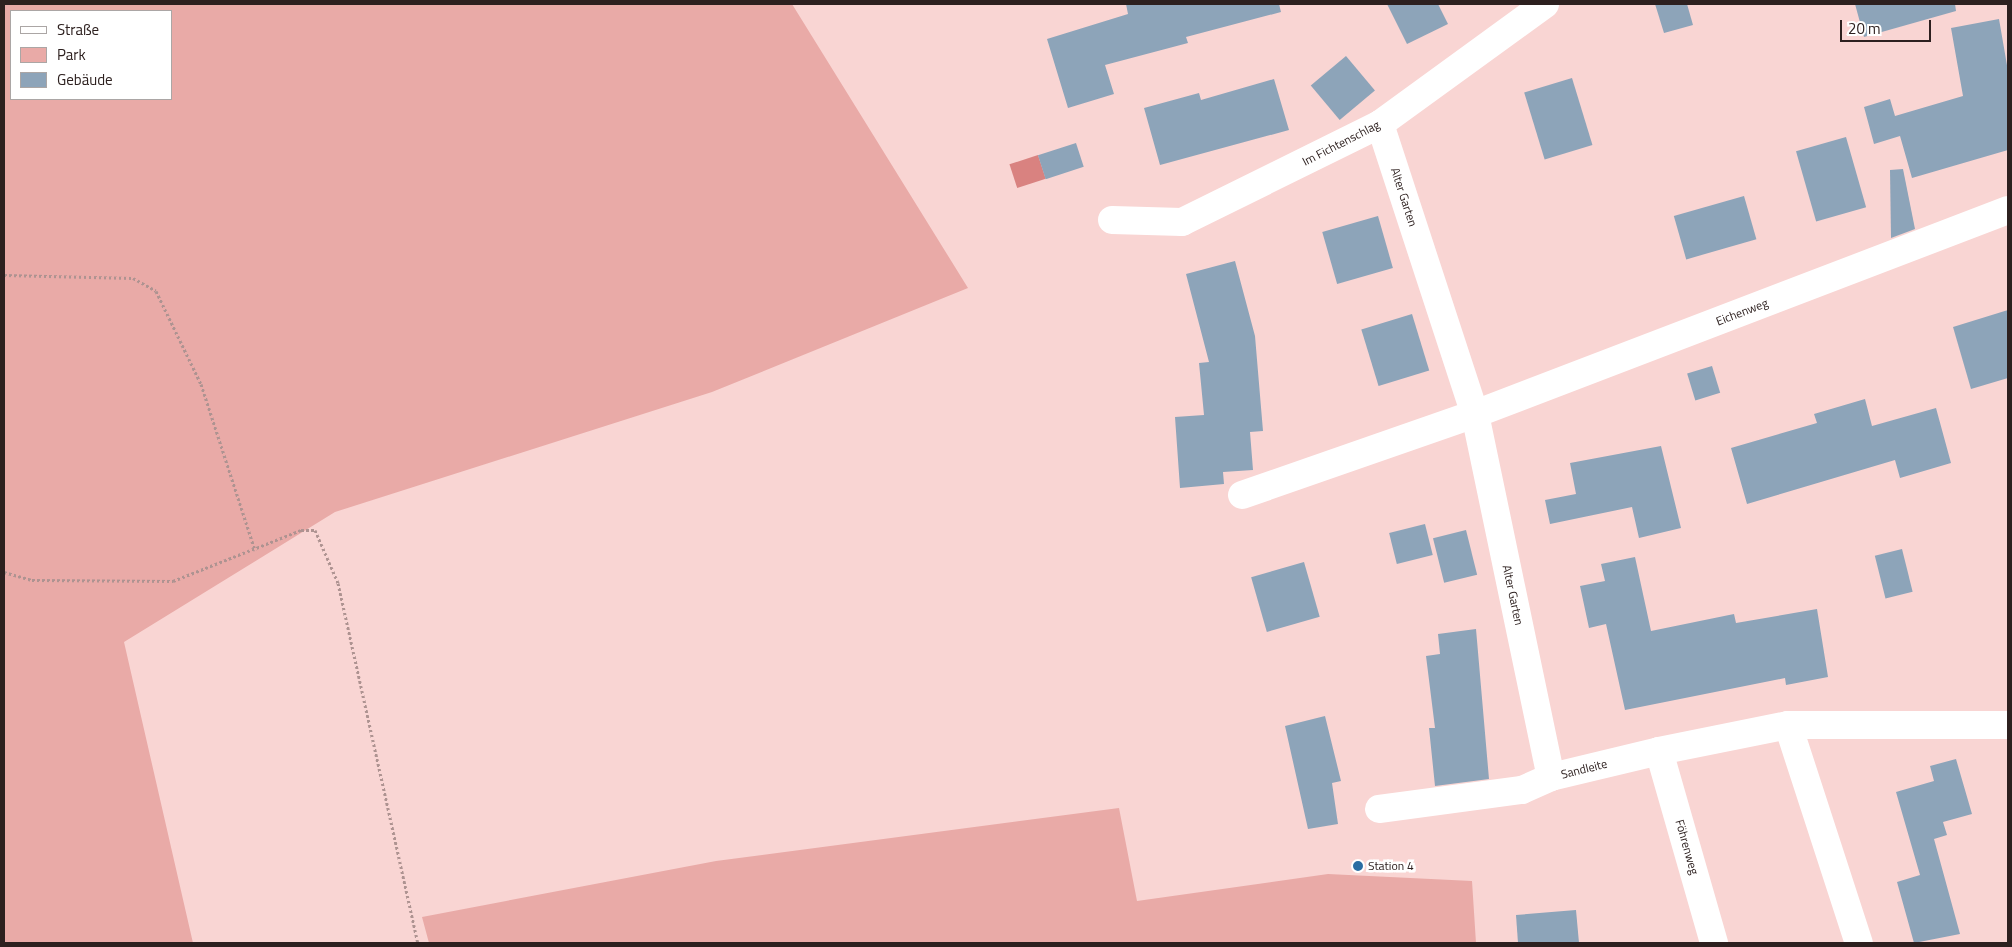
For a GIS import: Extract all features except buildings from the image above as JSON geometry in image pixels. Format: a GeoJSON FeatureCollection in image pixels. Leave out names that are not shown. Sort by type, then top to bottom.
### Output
{"type":"FeatureCollection","features":[{"type":"Feature","properties":{"kind":"street","name":"Im Fichtenschlag"},"geometry":{"type":"LineString","coordinates":[[1112,220],[1182,222],[1380,124],[1544,4]]}},
{"type":"Feature","properties":{"kind":"street","name":"Alter Garten"},"geometry":{"type":"LineString","coordinates":[[1380,124],[1475,414],[1551,777]]}},
{"type":"Feature","properties":{"kind":"street","name":"Eichenweg"},"geometry":{"type":"LineString","coordinates":[[1475,414],[2008,210]]}},
{"type":"Feature","properties":{"kind":"street"},"geometry":{"type":"LineString","coordinates":[[1242,495],[1475,414]]}},
{"type":"Feature","properties":{"kind":"street"},"geometry":{"type":"LineString","coordinates":[[1788,725],[1859,943]]}},
{"type":"Feature","properties":{"kind":"street","name":"Sandleite"},"geometry":{"type":"LineString","coordinates":[[1379,809],[1522,790],[1551,777],[1659,751],[1788,725],[2008,725]]}},
{"type":"Feature","properties":{"kind":"street","name":"Föhrenweg"},"geometry":{"type":"LineString","coordinates":[[1659,751],[1714,943]]}},
{"type":"Feature","properties":{"kind":"path"},"geometry":{"type":"LineString","coordinates":[[4,275],[133,278],[156,291],[201,384],[255,550]]}},
{"type":"Feature","properties":{"kind":"path"},"geometry":{"type":"LineString","coordinates":[[4,572],[32,580],[173,580],[255,550],[301,530],[315,530],[338,583],[418,943]]}},
{"type":"Feature","properties":{"kind":"green space"},"geometry":{"type":"Polygon","coordinates":[[[4,4],[792,4],[968,288],[712,392],[335,512],[124,642],[193,943],[4,943],[4,4]]]}},
{"type":"Feature","properties":{"kind":"green space"},"geometry":{"type":"Polygon","coordinates":[[[1119,808],[1137,901],[1328,874],[1472,881],[1476,943],[429,943],[422,917],[716,861],[1119,808]]]}},
{"type":"Feature","properties":{"kind":"shaded area"},"geometry":{"type":"Polygon","coordinates":[[[1038,155],[1046,179],[1017,188],[1009,164],[1038,155]]]}},
{"type":"Feature","properties":{"kind":"place","name":"Station 4"},"geometry":{"type":"Point","coordinates":[1358,866]}}]}
